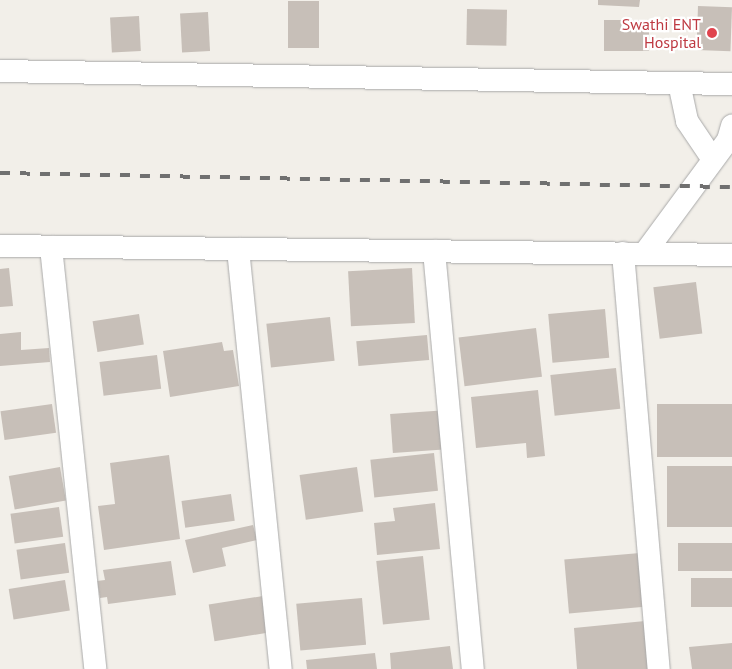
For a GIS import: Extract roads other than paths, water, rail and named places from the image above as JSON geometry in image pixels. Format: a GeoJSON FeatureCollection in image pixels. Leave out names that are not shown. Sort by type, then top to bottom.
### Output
{"type":"FeatureCollection","features":[{"type":"Feature","properties":{"kind":"street"},"geometry":{"type":"LineString","coordinates":[[0,71],[732,84]]}},
{"type":"Feature","properties":{"kind":"street"},"geometry":{"type":"LineString","coordinates":[[679,83],[688,120],[712,158]]}},
{"type":"Feature","properties":{"kind":"street"},"geometry":{"type":"LineString","coordinates":[[658,669],[634,254],[728,140],[732,126]]}},
{"type":"Feature","properties":{"kind":"street"},"geometry":{"type":"LineString","coordinates":[[0,246],[732,255]]}},
{"type":"Feature","properties":{"kind":"street"},"geometry":{"type":"LineString","coordinates":[[51,247],[95,669]]}},
{"type":"Feature","properties":{"kind":"street"},"geometry":{"type":"LineString","coordinates":[[238,249],[281,669]]}},
{"type":"Feature","properties":{"kind":"street"},"geometry":{"type":"LineString","coordinates":[[434,251],[473,669]]}},
{"type":"Feature","properties":{"kind":"railway"},"geometry":{"type":"LineString","coordinates":[[0,173],[732,187]]}},
{"type":"Feature","properties":{"kind":"place","name":"Swathi ENT Hospital"},"geometry":{"type":"Point","coordinates":[712,33]}}]}
